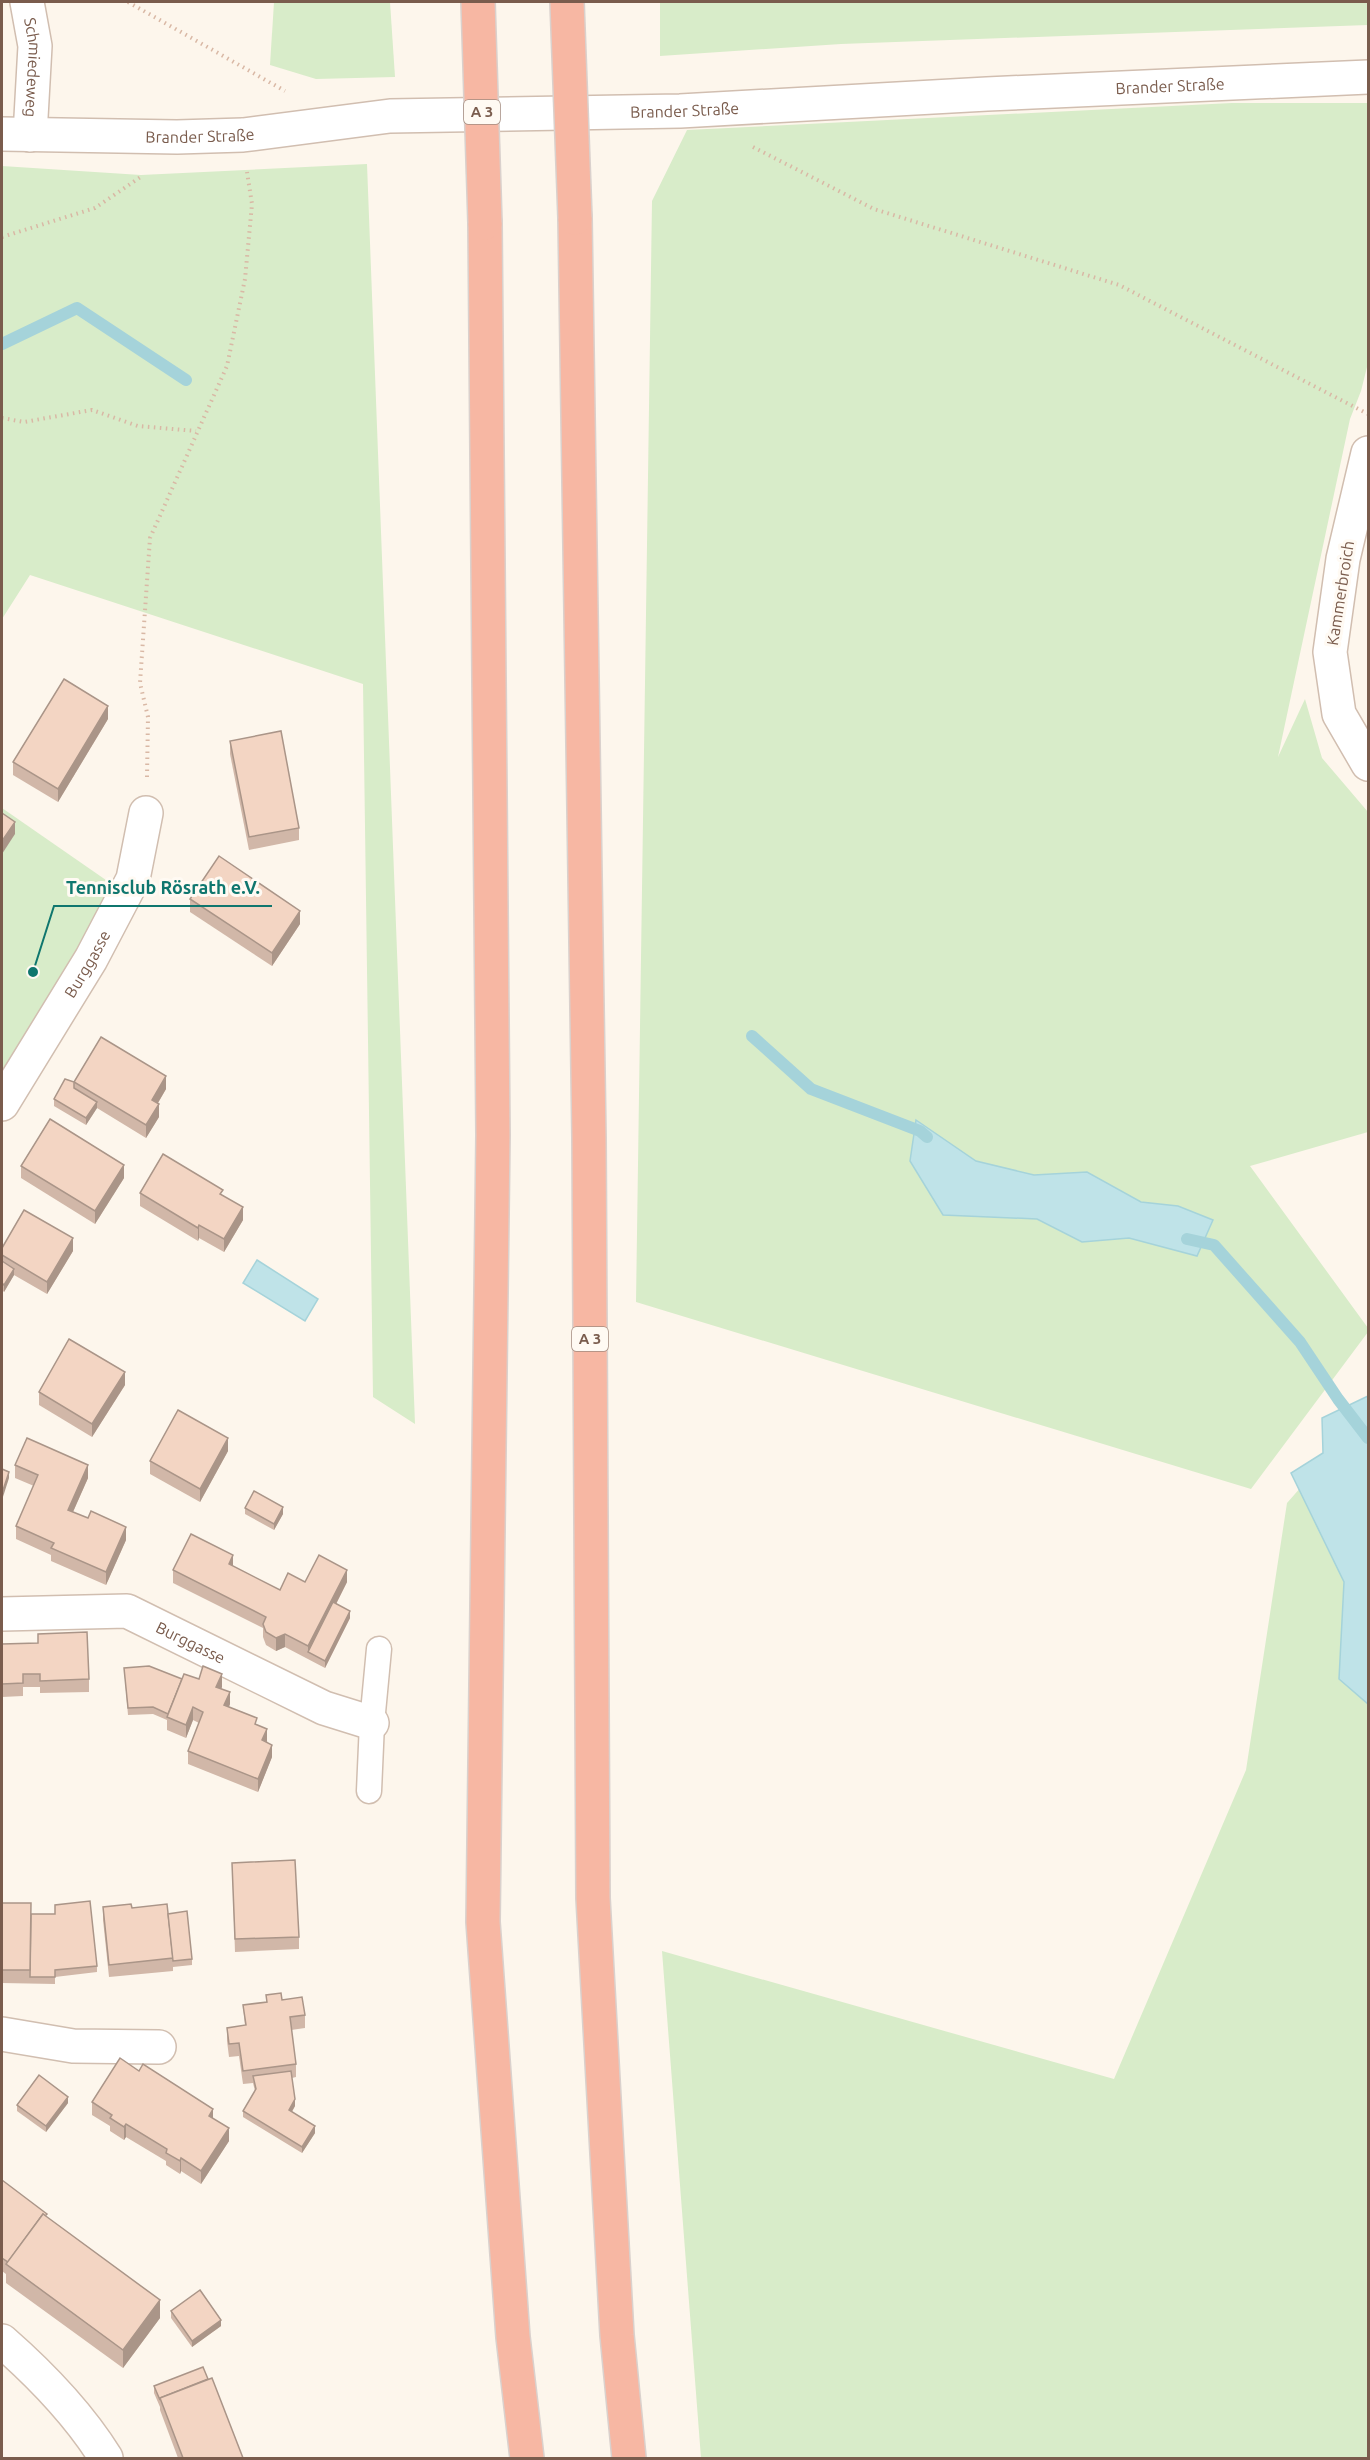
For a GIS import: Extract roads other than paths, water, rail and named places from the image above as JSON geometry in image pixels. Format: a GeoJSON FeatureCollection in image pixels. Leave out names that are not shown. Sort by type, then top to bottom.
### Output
{"type":"FeatureCollection","features":[{"type":"Feature","properties":{"kind":"highway","name":"A 3"},"geometry":{"type":"LineString","coordinates":[[478,2],[485,223],[493,1135],[483,1922],[513,2337],[526,2458]]}},
{"type":"Feature","properties":{"kind":"highway","name":"A 3"},"geometry":{"type":"LineString","coordinates":[[567,2],[574,218],[589,1138],[593,1898],[617,2335],[629,2458]]}},
{"type":"Feature","properties":{"kind":"street","name":"Schmiedeweg"},"geometry":{"type":"LineString","coordinates":[[16,134],[35,46],[27,2]]}},
{"type":"Feature","properties":{"kind":"street","name":"Brander Straße"},"geometry":{"type":"LineString","coordinates":[[16,134],[177,137],[243,135],[390,116],[680,111],[999,93],[1368,77]]}},
{"type":"Feature","properties":{"kind":"street","name":"Kammerbroich"},"geometry":{"type":"LineString","coordinates":[[1368,453],[1343,559],[1330,652],[1340,714],[1368,764]]}},
{"type":"Feature","properties":{"kind":"street","name":"Burggasse"},"geometry":{"type":"LineString","coordinates":[[2,1104],[91,959],[133,879],[146,813]]}},
{"type":"Feature","properties":{"kind":"street","name":"Burggasse"},"geometry":{"type":"LineString","coordinates":[[2,1614],[127,1611],[324,1708],[372,1723]]}},
{"type":"Feature","properties":{"kind":"street"},"geometry":{"type":"LineString","coordinates":[[2,2034],[73,2046],[159,2047]]}},
{"type":"Feature","properties":{"kind":"street"},"geometry":{"type":"LineString","coordinates":[[2,2341],[33,2368],[75,2413],[106,2458]]}},
{"type":"Feature","properties":{"kind":"lane"},"geometry":{"type":"LineString","coordinates":[[369,1791],[379,1649]]}},
{"type":"Feature","properties":{"kind":"water"},"geometry":{"type":"Polygon","coordinates":[[[916,1120],[976,1161],[1034,1175],[1087,1172],[1141,1202],[1178,1206],[1213,1220],[1197,1256],[1129,1238],[1082,1242],[1037,1219],[943,1215],[910,1161],[916,1120]]]}},
{"type":"Feature","properties":{"kind":"water"},"geometry":{"type":"Polygon","coordinates":[[[257,1260],[318,1299],[305,1321],[243,1283],[257,1260]]]}},
{"type":"Feature","properties":{"kind":"water"},"geometry":{"type":"Polygon","coordinates":[[[1368,1396],[1368,1704],[1339,1679],[1344,1582],[1291,1473],[1323,1453],[1322,1418],[1368,1396]]]}},
{"type":"Feature","properties":{"kind":"waterway"},"geometry":{"type":"LineString","coordinates":[[2,344],[77,308],[186,380]]}},
{"type":"Feature","properties":{"kind":"waterway"},"geometry":{"type":"LineString","coordinates":[[752,1036],[811,1089],[920,1131],[927,1137]]}},
{"type":"Feature","properties":{"kind":"waterway"},"geometry":{"type":"LineString","coordinates":[[1187,1239],[1214,1245],[1300,1342],[1338,1399],[1368,1438]]}},
{"type":"Feature","properties":{"kind":"place","name":"Tennisclub Rösrath e.V."},"geometry":{"type":"Point","coordinates":[33,972]}}]}
